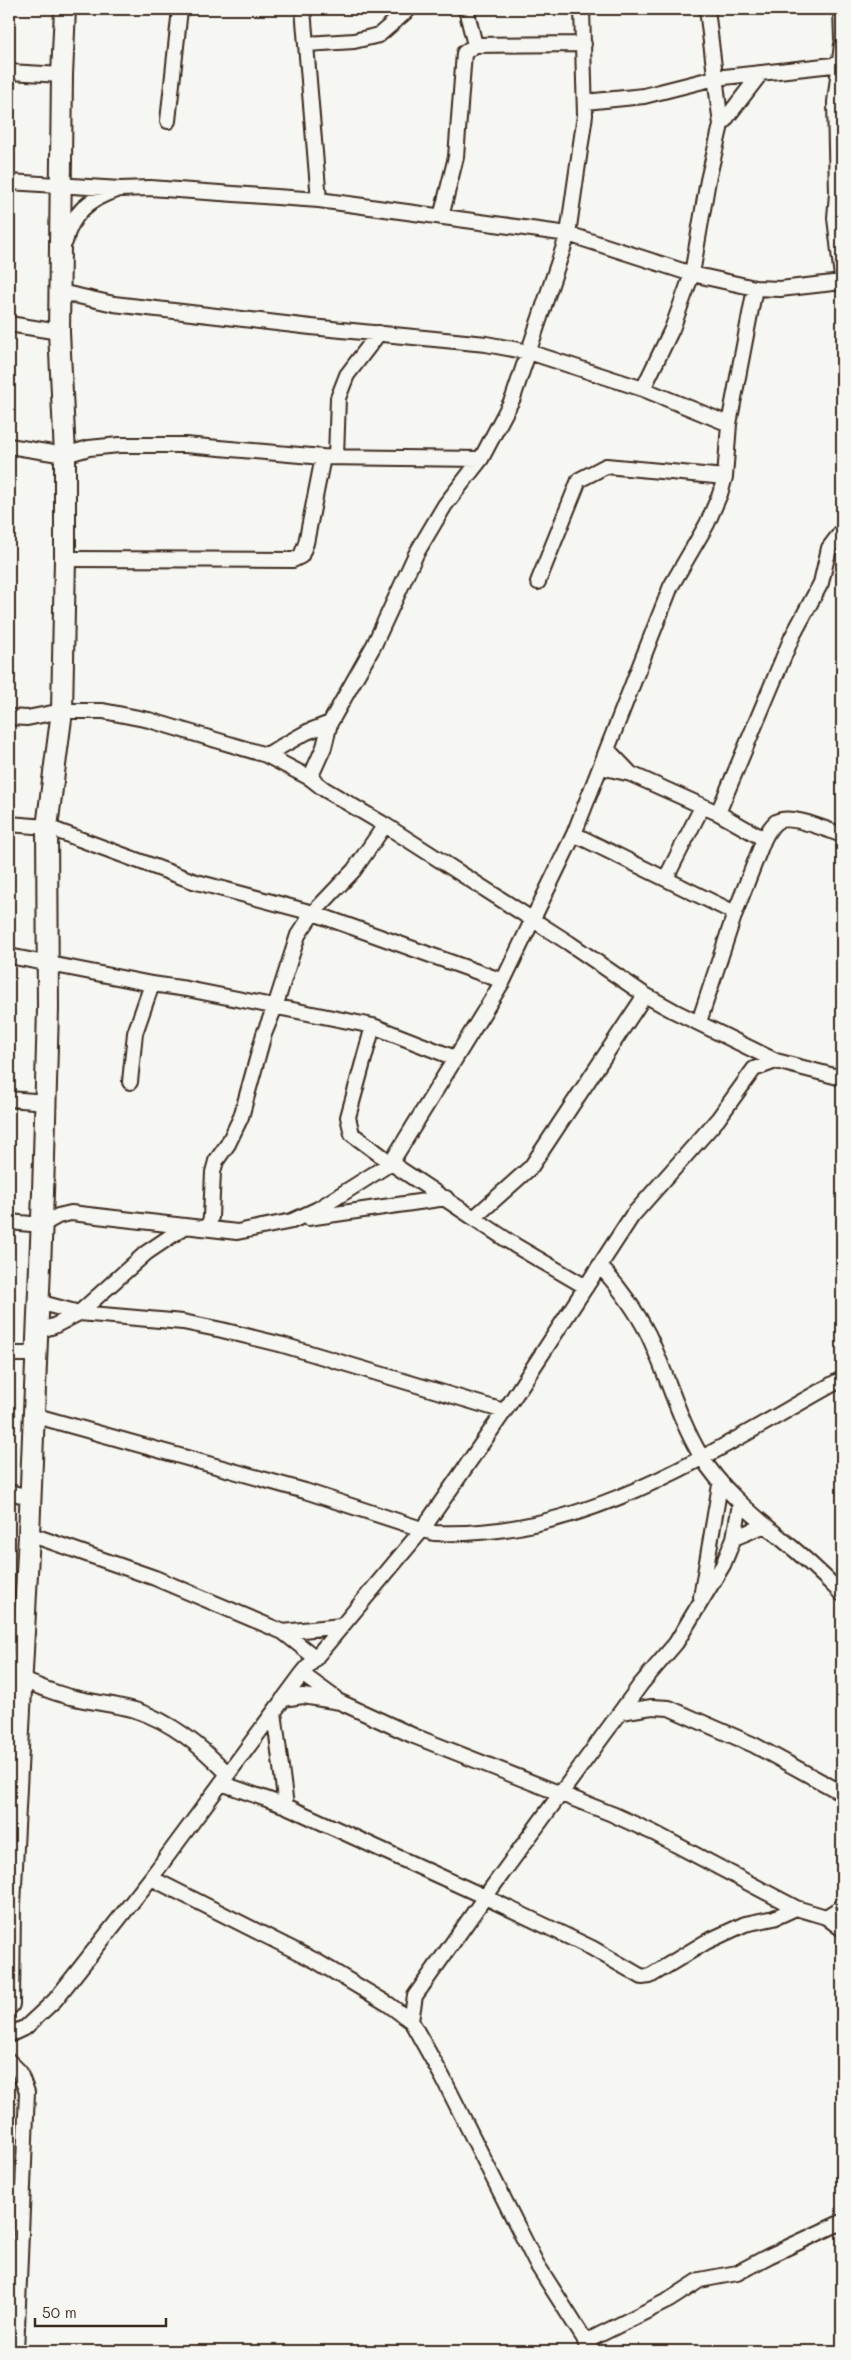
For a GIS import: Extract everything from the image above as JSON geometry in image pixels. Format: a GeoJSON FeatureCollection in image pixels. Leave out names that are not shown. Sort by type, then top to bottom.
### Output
{"type":"FeatureCollection","features":[{"type":"Feature","properties":{"kind":"street"},"geometry":{"type":"LineString","coordinates":[[9,2004],[13,1740],[21,1679],[16,1623],[29,1534],[46,1102],[48,965],[47,827],[62,711],[65,455],[59,332],[62,75],[65,9]]}},
{"type":"Feature","properties":{"kind":"street"},"geometry":{"type":"LineString","coordinates":[[168,121],[180,9]]}},
{"type":"Feature","properties":{"kind":"street"},"geometry":{"type":"LineString","coordinates":[[303,9],[319,200]]}},
{"type":"Feature","properties":{"kind":"street"},"geometry":{"type":"LineString","coordinates":[[307,44],[354,41],[379,35],[410,9]]}},
{"type":"Feature","properties":{"kind":"street"},"geometry":{"type":"LineString","coordinates":[[466,9],[475,45]]}},
{"type":"Feature","properties":{"kind":"street"},"geometry":{"type":"LineString","coordinates":[[310,778],[324,747],[330,724],[374,646],[402,581],[432,524],[481,459],[513,398],[568,234],[583,143],[585,102],[582,9]]}},
{"type":"Feature","properties":{"kind":"street"},"geometry":{"type":"LineString","coordinates":[[643,389],[672,329],[692,274],[708,180],[721,125],[707,9]]}},
{"type":"Feature","properties":{"kind":"street"},"geometry":{"type":"LineString","coordinates":[[841,9],[842,40]]}},
{"type":"Feature","properties":{"kind":"street"},"geometry":{"type":"LineString","coordinates":[[441,216],[456,157],[460,132],[462,60],[464,53],[475,45],[584,44]]}},
{"type":"Feature","properties":{"kind":"street"},"geometry":{"type":"LineString","coordinates":[[842,44],[835,102],[837,193],[835,218],[842,277]]}},
{"type":"Feature","properties":{"kind":"street"},"geometry":{"type":"LineString","coordinates":[[585,102],[644,96],[715,78],[841,64]]}},
{"type":"Feature","properties":{"kind":"street"},"geometry":{"type":"LineString","coordinates":[[9,72],[62,75]]}},
{"type":"Feature","properties":{"kind":"street"},"geometry":{"type":"LineString","coordinates":[[721,125],[761,74]]}},
{"type":"Feature","properties":{"kind":"street"},"geometry":{"type":"LineString","coordinates":[[9,182],[120,189],[150,188],[319,200],[568,234],[692,274],[755,288],[780,289],[842,282]]}},
{"type":"Feature","properties":{"kind":"street"},"geometry":{"type":"LineString","coordinates":[[61,256],[68,230],[76,215],[95,199],[120,189]]}},
{"type":"Feature","properties":{"kind":"street"},"geometry":{"type":"LineString","coordinates":[[292,1221],[338,1198],[391,1162],[503,981],[531,919],[574,834],[671,586],[707,524],[720,494],[724,477],[728,424],[755,288]]}},
{"type":"Feature","properties":{"kind":"street"},"geometry":{"type":"LineString","coordinates":[[60,292],[114,304],[486,344],[529,352],[643,389],[728,424]]}},
{"type":"Feature","properties":{"kind":"street"},"geometry":{"type":"LineString","coordinates":[[9,324],[59,332]]}},
{"type":"Feature","properties":{"kind":"street"},"geometry":{"type":"LineString","coordinates":[[65,559],[293,560],[301,556],[329,457],[338,398],[347,375],[379,333]]}},
{"type":"Feature","properties":{"kind":"street"},"geometry":{"type":"LineString","coordinates":[[9,446],[65,455],[89,448],[119,445],[185,445],[329,457],[481,459]]}},
{"type":"Feature","properties":{"kind":"street"},"geometry":{"type":"LineString","coordinates":[[538,582],[579,480],[606,466],[724,477]]}},
{"type":"Feature","properties":{"kind":"street"},"geometry":{"type":"LineString","coordinates":[[718,813],[792,637],[821,583],[842,531]]}},
{"type":"Feature","properties":{"kind":"street"},"geometry":{"type":"LineString","coordinates":[[9,717],[27,718],[62,711],[103,711],[149,720],[266,755],[310,778],[385,825],[645,995],[744,1047],[776,1061],[842,1078]]}},
{"type":"Feature","properties":{"kind":"street"},"geometry":{"type":"LineString","coordinates":[[266,755],[307,732],[330,724]]}},
{"type":"Feature","properties":{"kind":"street"},"geometry":{"type":"LineString","coordinates":[[608,750],[631,774]]}},
{"type":"Feature","properties":{"kind":"street"},"geometry":{"type":"LineString","coordinates":[[601,767],[631,774],[718,813],[764,838]]}},
{"type":"Feature","properties":{"kind":"street"},"geometry":{"type":"LineString","coordinates":[[666,878],[702,807]]}},
{"type":"Feature","properties":{"kind":"street"},"geometry":{"type":"LineString","coordinates":[[699,1022],[735,912],[764,838],[774,823],[782,820],[800,821],[842,835]]}},
{"type":"Feature","properties":{"kind":"street"},"geometry":{"type":"LineString","coordinates":[[9,824],[47,827],[193,881],[313,913],[503,981]]}},
{"type":"Feature","properties":{"kind":"street"},"geometry":{"type":"LineString","coordinates":[[208,1228],[211,1217],[213,1172],[241,1117],[264,1034],[275,1007],[298,935],[313,913],[354,870],[385,825]]}},
{"type":"Feature","properties":{"kind":"street"},"geometry":{"type":"LineString","coordinates":[[574,834],[735,912]]}},
{"type":"Feature","properties":{"kind":"street"},"geometry":{"type":"LineString","coordinates":[[9,956],[373,1026],[455,1058]]}},
{"type":"Feature","properties":{"kind":"street"},"geometry":{"type":"LineString","coordinates":[[130,1082],[136,1033],[152,984]]}},
{"type":"Feature","properties":{"kind":"street"},"geometry":{"type":"LineString","coordinates":[[475,1217],[531,1167],[645,995]]}},
{"type":"Feature","properties":{"kind":"street"},"geometry":{"type":"LineString","coordinates":[[373,1026],[348,1117],[352,1134],[516,1246],[586,1287]]}},
{"type":"Feature","properties":{"kind":"street"},"geometry":{"type":"LineString","coordinates":[[744,1047],[754,1070]]}},
{"type":"Feature","properties":{"kind":"street"},"geometry":{"type":"LineString","coordinates":[[9,2035],[26,2027],[55,2000],[151,1878],[302,1674],[422,1530],[504,1411],[632,1216],[718,1119],[754,1070],[776,1061]]}},
{"type":"Feature","properties":{"kind":"street"},"geometry":{"type":"LineString","coordinates":[[9,1099],[46,1102]]}},
{"type":"Feature","properties":{"kind":"street"},"geometry":{"type":"LineString","coordinates":[[9,1222],[42,1225],[58,1216],[71,1213],[126,1218],[183,1228],[208,1228],[237,1232],[292,1221],[446,1198]]}},
{"type":"Feature","properties":{"kind":"street"},"geometry":{"type":"LineString","coordinates":[[37,1331],[54,1326],[79,1313],[146,1253],[183,1228]]}},
{"type":"Feature","properties":{"kind":"street"},"geometry":{"type":"LineString","coordinates":[[600,1266],[621,1292],[648,1334],[686,1428],[701,1457],[720,1485],[763,1526],[782,1539],[842,1594]]}},
{"type":"Feature","properties":{"kind":"street"},"geometry":{"type":"LineString","coordinates":[[38,1302],[79,1313],[183,1322],[222,1330],[283,1345],[504,1411]]}},
{"type":"Feature","properties":{"kind":"street"},"geometry":{"type":"LineString","coordinates":[[9,1354],[36,1352]]}},
{"type":"Feature","properties":{"kind":"street"},"geometry":{"type":"LineString","coordinates":[[33,1415],[287,1486],[422,1530],[447,1534],[526,1527],[605,1504],[653,1484],[842,1379]]}},
{"type":"Feature","properties":{"kind":"street"},"geometry":{"type":"LineString","coordinates":[[700,1605],[720,1485]]}},
{"type":"Feature","properties":{"kind":"street"},"geometry":{"type":"LineString","coordinates":[[9,1492],[29,1497]]}},
{"type":"Feature","properties":{"kind":"street"},"geometry":{"type":"LineString","coordinates":[[411,2022],[415,1996],[621,1712],[676,1643],[723,1564],[734,1538],[740,1504]]}},
{"type":"Feature","properties":{"kind":"street"},"geometry":{"type":"LineString","coordinates":[[734,1538],[763,1526]]}},
{"type":"Feature","properties":{"kind":"street"},"geometry":{"type":"LineString","coordinates":[[29,1534],[155,1578],[283,1632],[316,1658]]}},
{"type":"Feature","properties":{"kind":"street"},"geometry":{"type":"LineString","coordinates":[[283,1632],[341,1626]]}},
{"type":"Feature","properties":{"kind":"street"},"geometry":{"type":"LineString","coordinates":[[302,1674],[340,1702],[414,1736],[562,1794],[654,1833],[796,1908],[826,1917],[842,1929]]}},
{"type":"Feature","properties":{"kind":"street"},"geometry":{"type":"LineString","coordinates":[[21,1679],[65,1696],[118,1706],[152,1717],[177,1730],[205,1750],[225,1779],[485,1897],[592,1948],[642,1977],[650,1976],[714,1938],[745,1924],[774,1918],[796,1908]]}},
{"type":"Feature","properties":{"kind":"street"},"geometry":{"type":"LineString","coordinates":[[284,1699],[303,1696],[340,1702]]}},
{"type":"Feature","properties":{"kind":"street"},"geometry":{"type":"LineString","coordinates":[[621,1712],[652,1707],[669,1708],[754,1746],[842,1793]]}},
{"type":"Feature","properties":{"kind":"street"},"geometry":{"type":"LineString","coordinates":[[274,1712],[286,1806]]}},
{"type":"Feature","properties":{"kind":"street"},"geometry":{"type":"LineString","coordinates":[[151,1878],[316,1961],[388,2004],[411,2022],[443,2078],[536,2263],[589,2347],[700,2280],[737,2273],[842,2222]]}},
{"type":"Feature","properties":{"kind":"street"},"geometry":{"type":"LineString","coordinates":[[826,1917],[842,1907]]}},
{"type":"Feature","properties":{"kind":"street"},"geometry":{"type":"LineString","coordinates":[[388,2004],[415,1996]]}},
{"type":"Feature","properties":{"kind":"street"},"geometry":{"type":"LineString","coordinates":[[9,2061],[19,2071],[27,2092],[16,2351]]}}]}
